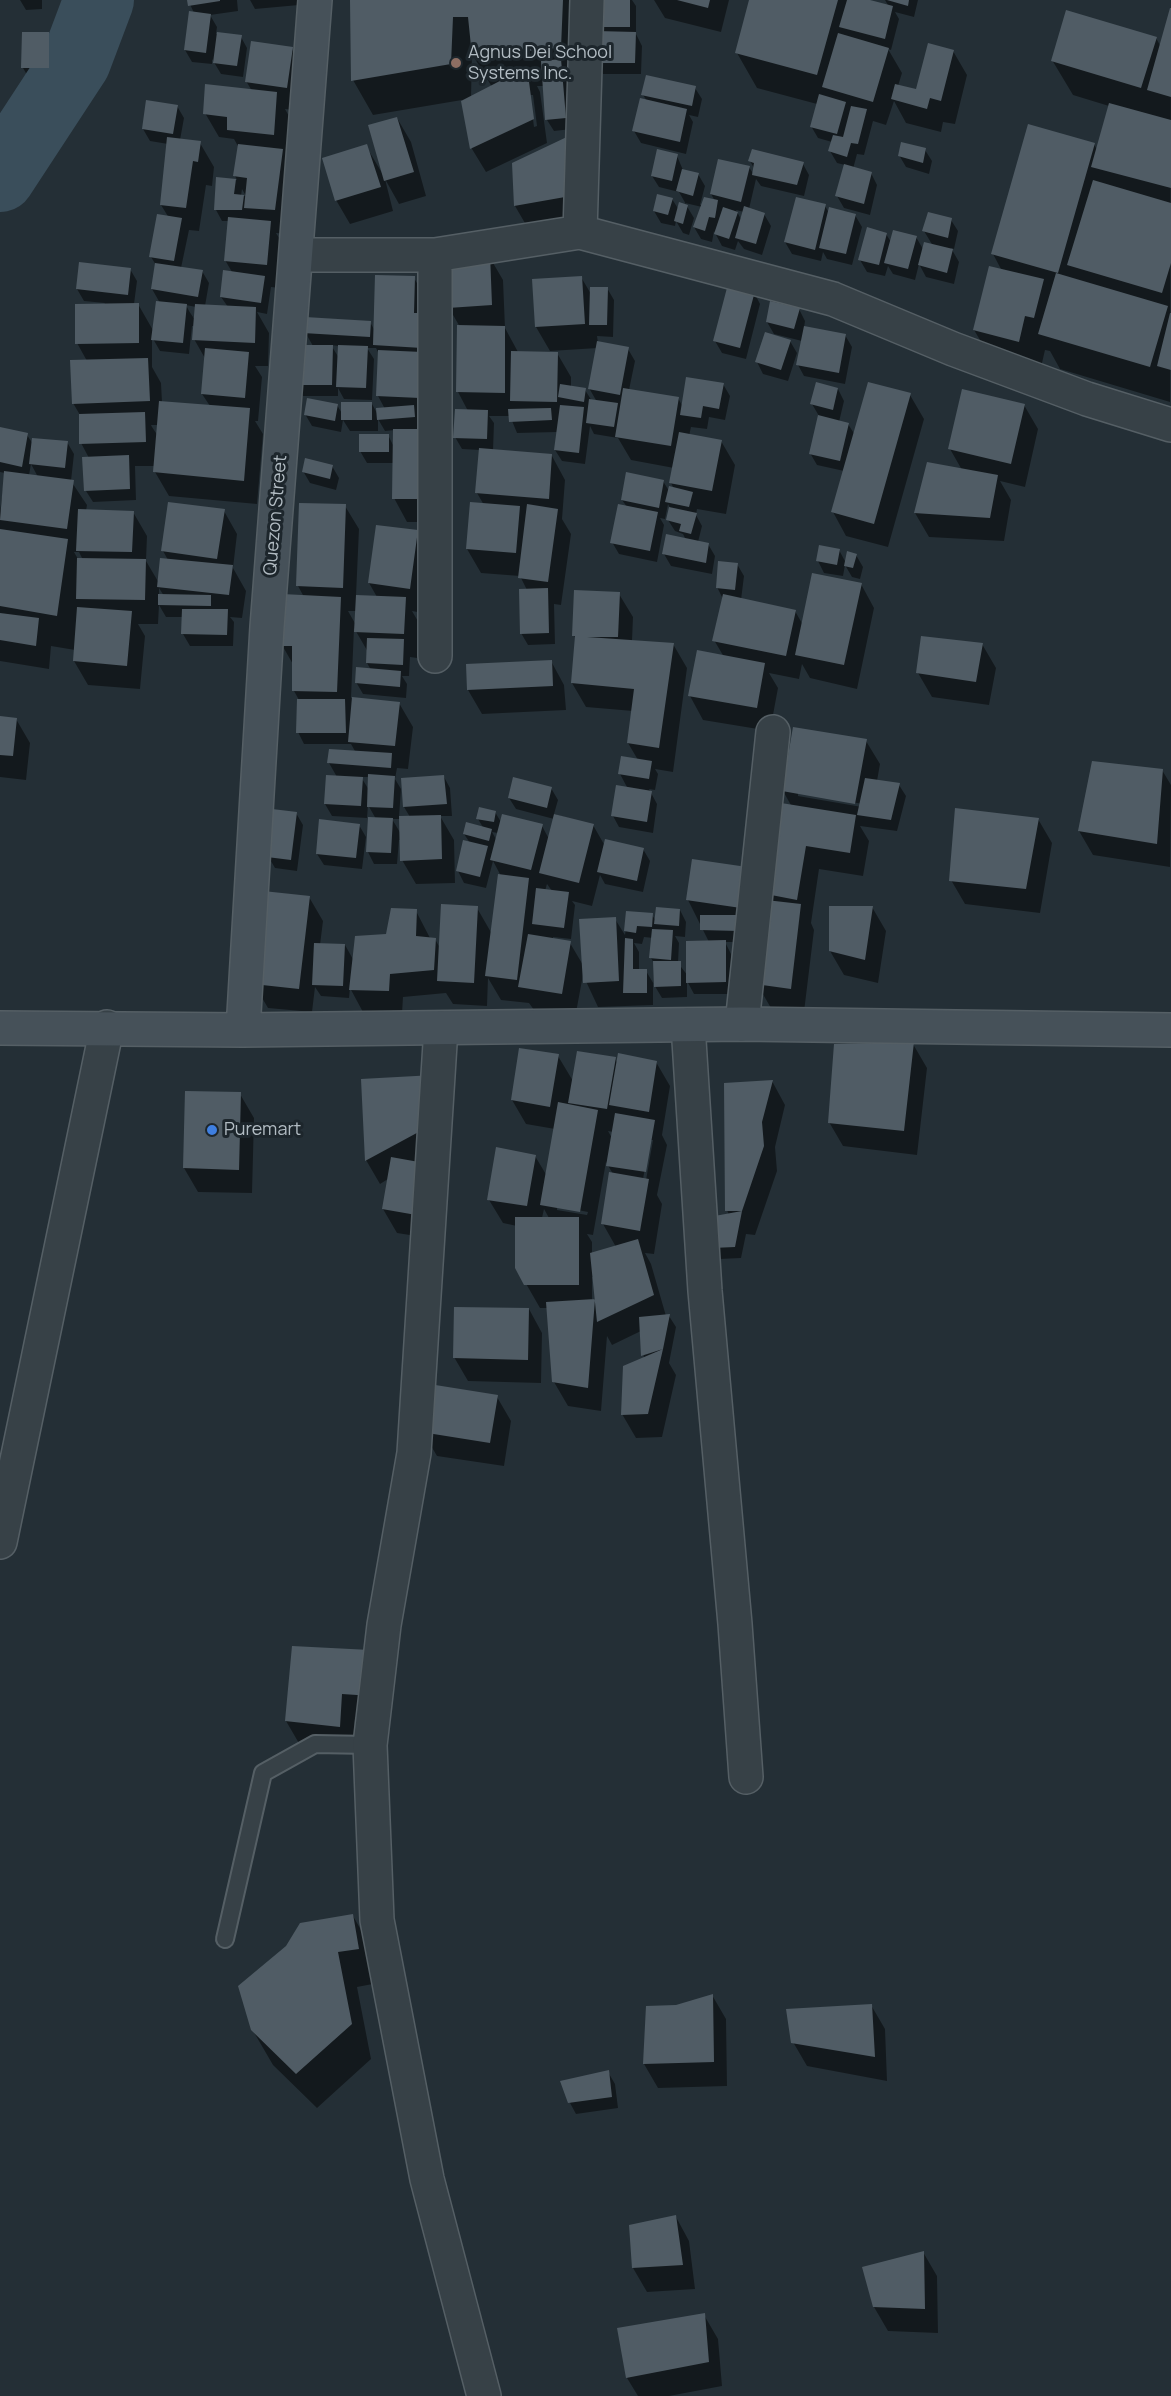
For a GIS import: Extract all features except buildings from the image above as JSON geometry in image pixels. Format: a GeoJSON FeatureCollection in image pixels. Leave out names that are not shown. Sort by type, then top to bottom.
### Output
{"type":"FeatureCollection","features":[{"type":"Feature","properties":{"kind":"street","name":"Quezon Street"},"geometry":{"type":"LineString","coordinates":[[243,1030],[267,627],[315,0]]}},
{"type":"Feature","properties":{"kind":"street"},"geometry":{"type":"LineString","coordinates":[[580,232],[587,0]]}},
{"type":"Feature","properties":{"kind":"street"},"geometry":{"type":"LineString","coordinates":[[297,255],[435,255],[580,232],[833,299],[953,349],[1087,399],[1171,425]]}},
{"type":"Feature","properties":{"kind":"street"},"geometry":{"type":"LineString","coordinates":[[435,255],[435,656]]}},
{"type":"Feature","properties":{"kind":"street"},"geometry":{"type":"LineString","coordinates":[[742,1024],[773,732]]}},
{"type":"Feature","properties":{"kind":"street"},"geometry":{"type":"LineString","coordinates":[[0,1028],[107,1027],[243,1030],[742,1024],[1171,1030]]}},
{"type":"Feature","properties":{"kind":"street"},"geometry":{"type":"LineString","coordinates":[[688,1025],[705,1291],[735,1624],[746,1777]]}},
{"type":"Feature","properties":{"kind":"street"},"geometry":{"type":"LineString","coordinates":[[0,1542],[107,1027]]}},
{"type":"Feature","properties":{"kind":"street"},"geometry":{"type":"LineString","coordinates":[[441,1028],[414,1453],[384,1625],[370,1746],[377,1920],[427,2179],[484,2396]]}},
{"type":"Feature","properties":{"kind":"lane"},"geometry":{"type":"LineString","coordinates":[[225,1939],[263,1773],[315,1744],[370,1746]]}},
{"type":"Feature","properties":{"kind":"waterway"},"geometry":{"type":"LineString","coordinates":[[0,177],[76,61],[99,0]]}},
{"type":"Feature","properties":{"kind":"place","name":"Agnus Dei School Systems Inc."},"geometry":{"type":"Point","coordinates":[456,63]}},
{"type":"Feature","properties":{"kind":"place","name":"Puremart"},"geometry":{"type":"Point","coordinates":[212,1130]}}]}
